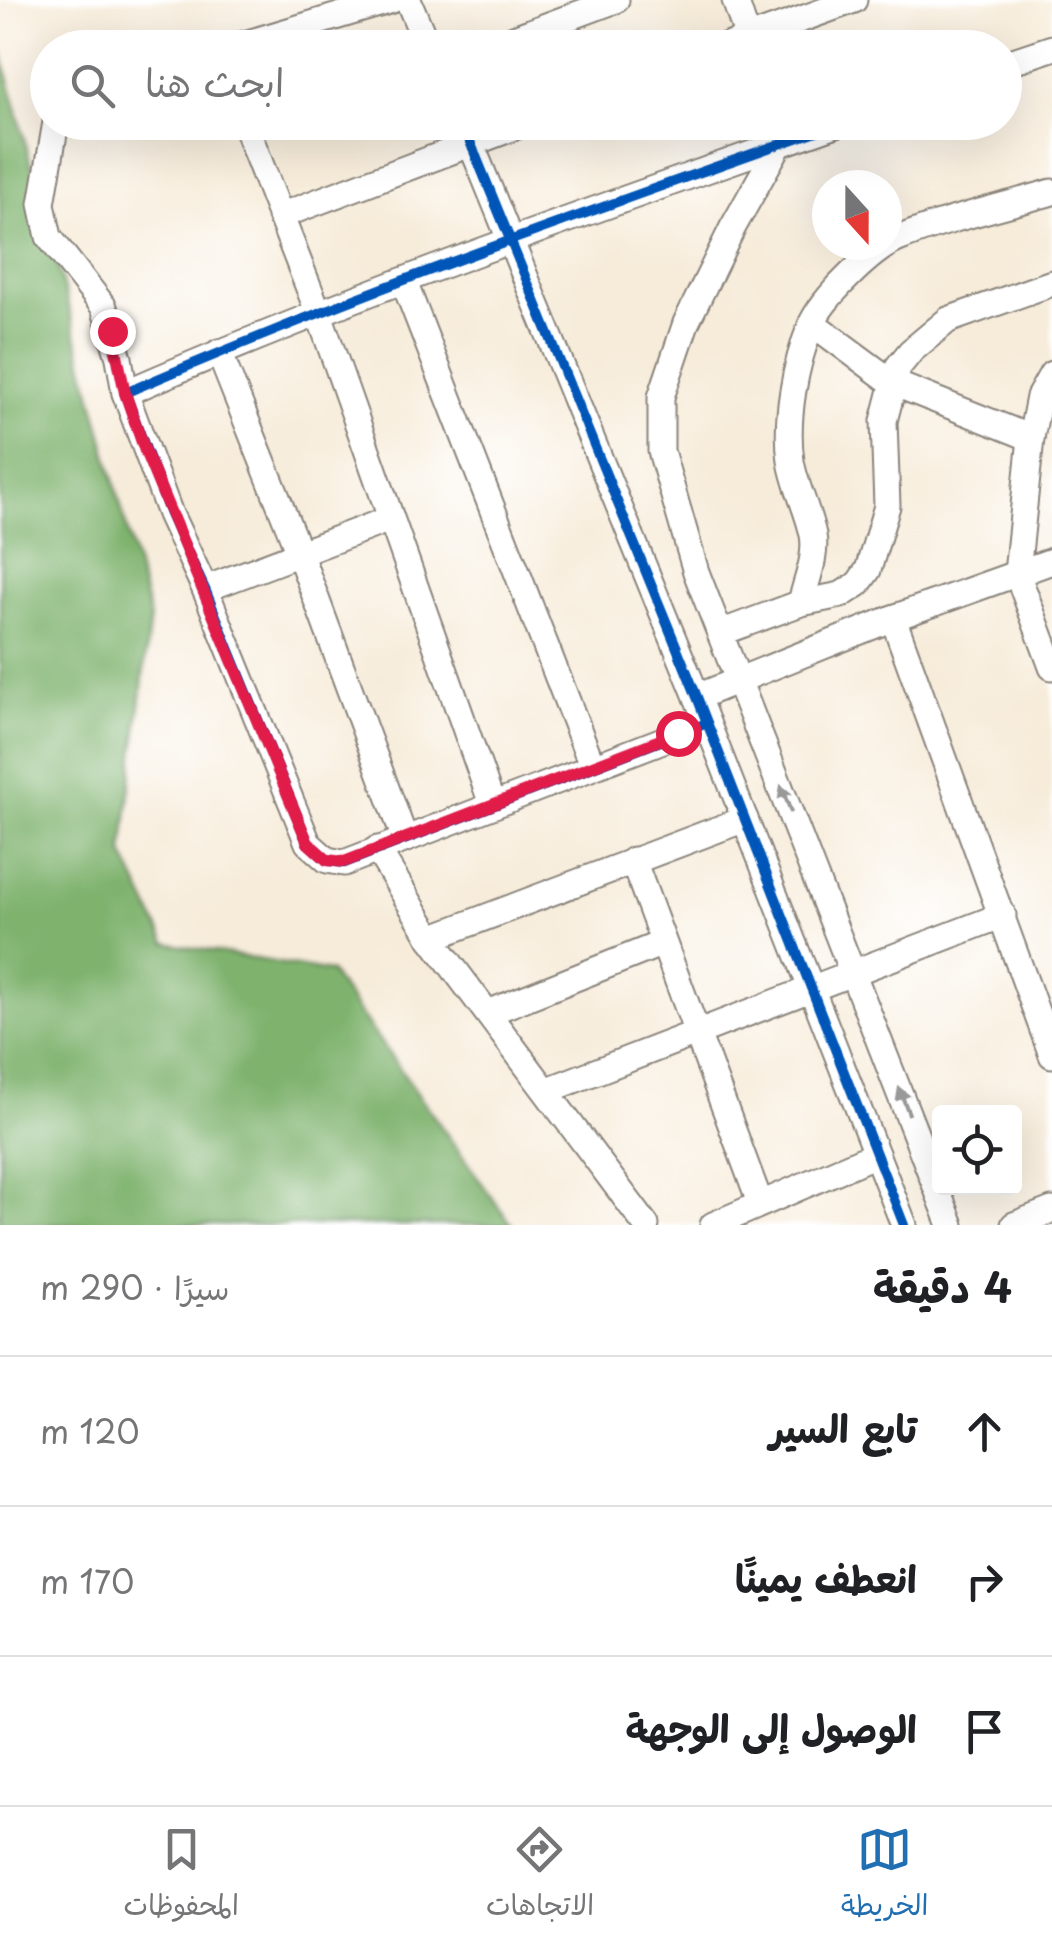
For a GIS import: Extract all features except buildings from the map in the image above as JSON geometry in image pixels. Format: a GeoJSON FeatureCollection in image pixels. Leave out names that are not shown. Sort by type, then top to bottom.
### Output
{"type":"FeatureCollection","features":[{"type":"Feature","properties":{"kind":"street"},"geometry":{"type":"LineString","coordinates":[[291,30],[392,0]]}},
{"type":"Feature","properties":{"kind":"street"},"geometry":{"type":"LineString","coordinates":[[408,0],[420,30]]}},
{"type":"Feature","properties":{"kind":"street"},"geometry":{"type":"LineString","coordinates":[[535,30],[616,0]]}},
{"type":"Feature","properties":{"kind":"street"},"geometry":{"type":"LineString","coordinates":[[735,0],[746,30]]}},
{"type":"Feature","properties":{"kind":"street"},"geometry":{"type":"LineString","coordinates":[[780,30],[854,0]]}},
{"type":"Feature","properties":{"kind":"street"},"geometry":{"type":"LineString","coordinates":[[1022,58],[1052,48]]}},
{"type":"Feature","properties":{"kind":"street"},"geometry":{"type":"LineString","coordinates":[[53,140],[42,204],[49,238],[104,307],[125,393],[170,514],[312,850],[327,860],[344,862],[707,722]]}},
{"type":"Feature","properties":{"kind":"street"},"geometry":{"type":"LineString","coordinates":[[251,140],[319,314],[492,804]]}},
{"type":"Feature","properties":{"kind":"street"},"geometry":{"type":"LineString","coordinates":[[280,216],[452,140]]}},
{"type":"Feature","properties":{"kind":"street"},"geometry":{"type":"LineString","coordinates":[[471,140],[707,722],[904,1225]]}},
{"type":"Feature","properties":{"kind":"street"},"geometry":{"type":"LineString","coordinates":[[125,393],[219,352],[509,242],[761,140]]}},
{"type":"Feature","properties":{"kind":"street"},"geometry":{"type":"LineString","coordinates":[[773,140],[704,282],[669,366],[659,427],[665,473],[696,572],[952,1225]]}},
{"type":"Feature","properties":{"kind":"street"},"geometry":{"type":"LineString","coordinates":[[801,602],[813,555],[813,536],[792,463],[789,426],[812,323],[856,271],[894,240],[1052,192]]}},
{"type":"Feature","properties":{"kind":"street"},"geometry":{"type":"LineString","coordinates":[[404,282],[592,764]]}},
{"type":"Feature","properties":{"kind":"street"},"geometry":{"type":"LineString","coordinates":[[720,633],[801,602],[842,595],[858,584],[868,570],[887,506],[884,421],[898,367],[910,351],[948,320],[1052,283]]}},
{"type":"Feature","properties":{"kind":"street"},"geometry":{"type":"LineString","coordinates":[[812,323],[893,384],[1031,438]]}},
{"type":"Feature","properties":{"kind":"street"},"geometry":{"type":"LineString","coordinates":[[219,352],[300,555],[405,838]]}},
{"type":"Feature","properties":{"kind":"street"},"geometry":{"type":"LineString","coordinates":[[1052,374],[1039,397],[1031,438],[1017,573],[1052,667]]}},
{"type":"Feature","properties":{"kind":"street"},"geometry":{"type":"LineString","coordinates":[[205,590],[390,520]]}},
{"type":"Feature","properties":{"kind":"street"},"geometry":{"type":"LineString","coordinates":[[697,697],[893,618],[1052,561]]}},
{"type":"Feature","properties":{"kind":"street"},"geometry":{"type":"LineString","coordinates":[[893,618],[1052,1055]]}},
{"type":"Feature","properties":{"kind":"street"},"geometry":{"type":"LineString","coordinates":[[430,938],[745,819]]}},
{"type":"Feature","properties":{"kind":"street"},"geometry":{"type":"LineString","coordinates":[[377,849],[430,938],[646,1225]]}},
{"type":"Feature","properties":{"kind":"street"},"geometry":{"type":"LineString","coordinates":[[632,860],[760,1204]]}},
{"type":"Feature","properties":{"kind":"street"},"geometry":{"type":"LineString","coordinates":[[548,1090],[1003,915]]}},
{"type":"Feature","properties":{"kind":"street"},"geometry":{"type":"LineString","coordinates":[[488,1012],[663,943]]}},
{"type":"Feature","properties":{"kind":"street"},"geometry":{"type":"LineString","coordinates":[[713,1225],[876,1154]]}},
{"type":"Feature","properties":{"kind":"street"},"geometry":{"type":"LineString","coordinates":[[1014,1225],[1052,1210]]}},
{"type":"Feature","properties":{"kind":"green space"},"geometry":{"type":"Polygon","coordinates":[[[0,46],[150,617],[123,853],[166,943],[330,972],[512,1225],[0,1225],[0,46]]]}},
{"type":"Feature","properties":{"kind":"cycle path"},"geometry":{"type":"LineString","coordinates":[[469,140],[697,697],[904,1225]]}},
{"type":"Feature","properties":{"kind":"cycle path"},"geometry":{"type":"LineString","coordinates":[[707,723],[344,863],[327,860],[308,843],[205,589],[170,514],[125,393],[391,285],[791,140]]}},
{"type":"Feature","properties":{"kind":"route"},"geometry":{"type":"LineString","coordinates":[[112,331],[125,393],[145,451],[308,843],[318,855],[344,862],[678,733]]}}]}
